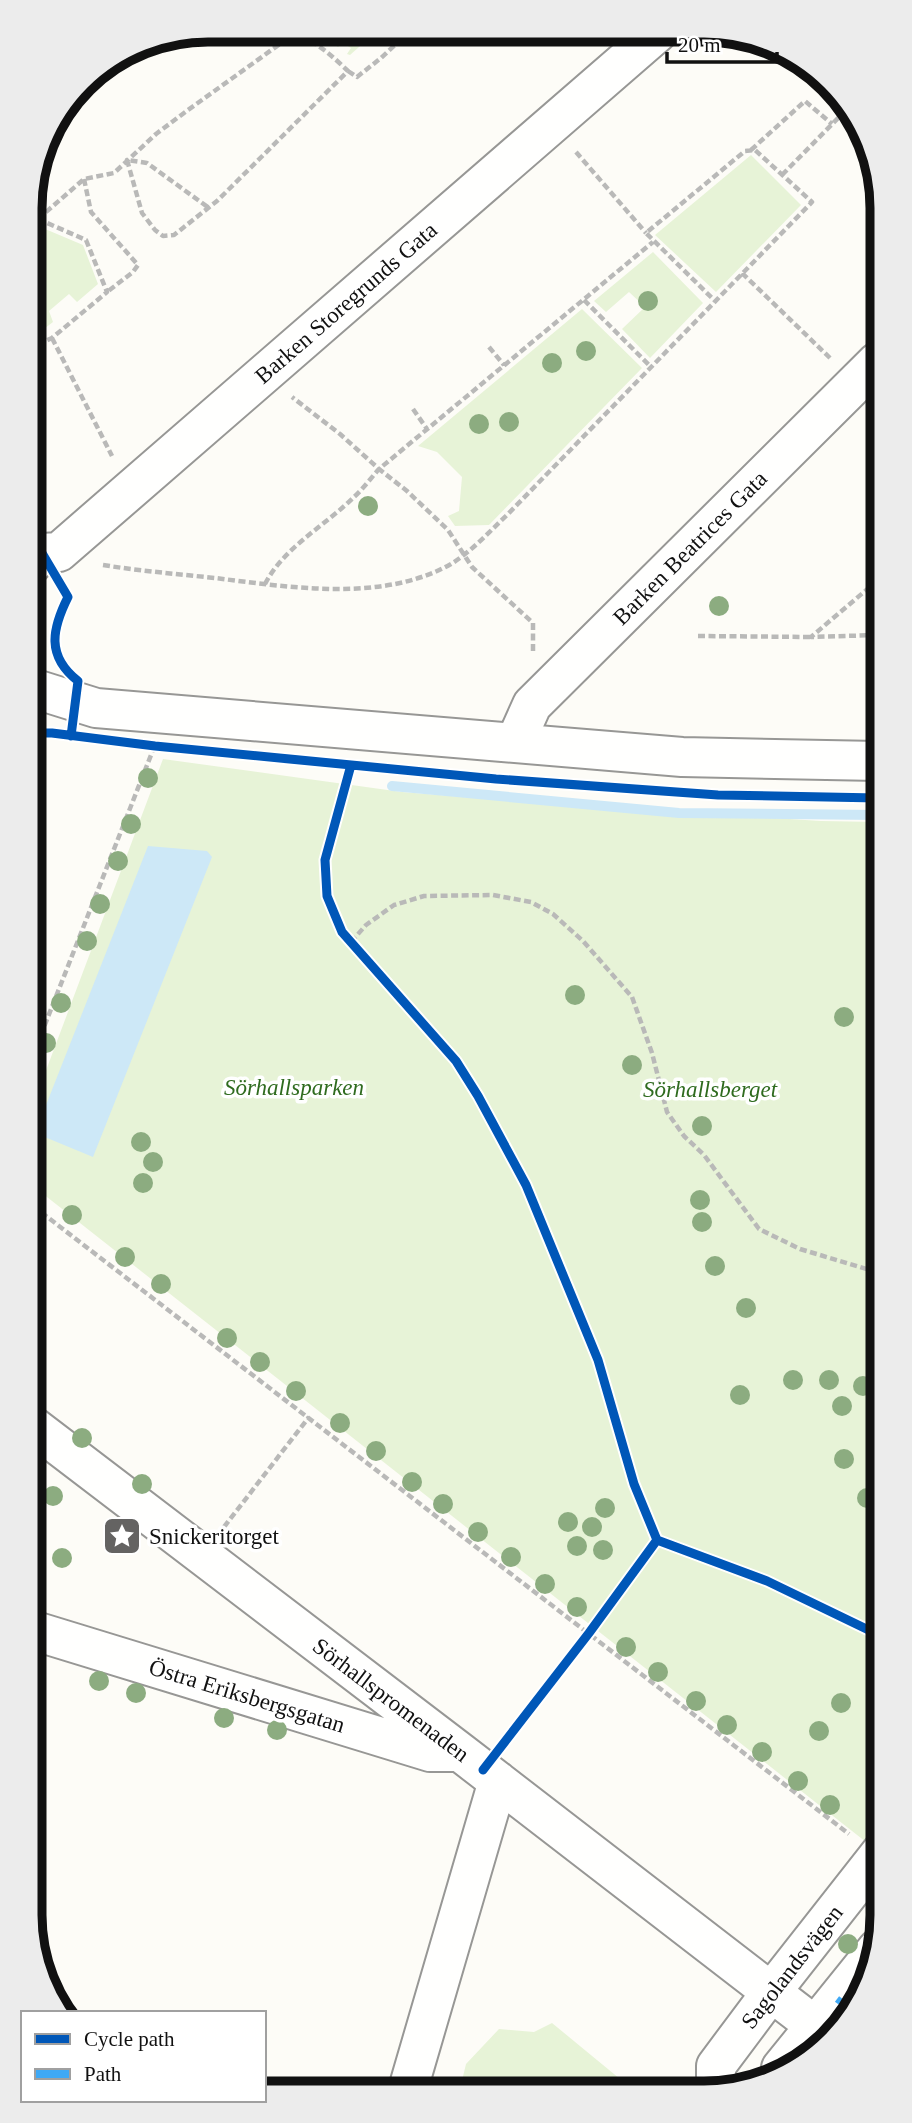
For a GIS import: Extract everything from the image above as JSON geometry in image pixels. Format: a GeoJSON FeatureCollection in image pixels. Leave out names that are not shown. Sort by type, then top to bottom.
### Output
{"type":"FeatureCollection","features":[{"type":"Feature","properties":{"kind":"street","name":"Barken Storegrunds Gata"},"geometry":{"type":"LineString","coordinates":[[45,558],[130,491],[647,42]]}},
{"type":"Feature","properties":{"kind":"street","name":"Barken Beatrices Gata"},"geometry":{"type":"LineString","coordinates":[[516,743],[533,705],[866,373]]}},
{"type":"Feature","properties":{"kind":"street"},"geometry":{"type":"LineString","coordinates":[[42,691],[96,708],[682,757],[870,761]]}},
{"type":"Feature","properties":{"kind":"street","name":"Sörhallspromenaden"},"geometry":{"type":"LineString","coordinates":[[42,1433],[814,2025]]}},
{"type":"Feature","properties":{"kind":"street","name":"Östra Eriksbergsgatan"},"geometry":{"type":"LineString","coordinates":[[42,1632],[430,1752],[460,1752]]}},
{"type":"Feature","properties":{"kind":"street"},"geometry":{"type":"LineString","coordinates":[[410,2081],[498,1781]]}},
{"type":"Feature","properties":{"kind":"street","name":"Sagolandsvägen"},"geometry":{"type":"LineString","coordinates":[[716,2080],[716,2066],[870,1866]]}},
{"type":"Feature","properties":{"kind":"street"},"geometry":{"type":"LineString","coordinates":[[789,2057],[861,1968]]}},
{"type":"Feature","properties":{"kind":"path"},"geometry":{"type":"LineString","coordinates":[[42,216],[84,179],[114,173],[156,134],[278,42]]}},
{"type":"Feature","properties":{"kind":"path"},"geometry":{"type":"LineString","coordinates":[[310,42],[357,77],[398,42]]}},
{"type":"Feature","properties":{"kind":"path"},"geometry":{"type":"LineString","coordinates":[[127,160],[142,213],[163,236],[174,235],[209,208],[348,71]]}},
{"type":"Feature","properties":{"kind":"path"},"geometry":{"type":"LineString","coordinates":[[751,150],[805,102],[832,124]]}},
{"type":"Feature","properties":{"kind":"path"},"geometry":{"type":"LineString","coordinates":[[782,175],[841,115]]}},
{"type":"Feature","properties":{"kind":"path"},"geometry":{"type":"LineString","coordinates":[[551,124],[653,242],[715,301]]}},
{"type":"Feature","properties":{"kind":"path"},"geometry":{"type":"LineString","coordinates":[[45,558],[143,572],[335,590],[404,581],[449,565],[465,555],[508,515],[812,202],[755,150],[745,150],[646,233]]}},
{"type":"Feature","properties":{"kind":"path"},"geometry":{"type":"LineString","coordinates":[[127,160],[153,166],[209,208]]}},
{"type":"Feature","properties":{"kind":"path"},"geometry":{"type":"LineString","coordinates":[[42,342],[51,338],[133,272],[138,265],[91,212],[84,179]]}},
{"type":"Feature","properties":{"kind":"path"},"geometry":{"type":"LineString","coordinates":[[42,221],[86,240],[107,292]]}},
{"type":"Feature","properties":{"kind":"path"},"geometry":{"type":"LineString","coordinates":[[265,584],[271,572],[354,498],[379,468],[653,242]]}},
{"type":"Feature","properties":{"kind":"path"},"geometry":{"type":"LineString","coordinates":[[742,273],[866,373]]}},
{"type":"Feature","properties":{"kind":"path"},"geometry":{"type":"LineString","coordinates":[[584,300],[650,367]]}},
{"type":"Feature","properties":{"kind":"path"},"geometry":{"type":"LineString","coordinates":[[51,338],[130,491]]}},
{"type":"Feature","properties":{"kind":"path"},"geometry":{"type":"LineString","coordinates":[[489,347],[504,366]]}},
{"type":"Feature","properties":{"kind":"path"},"geometry":{"type":"LineString","coordinates":[[263,374],[407,491],[448,530],[472,567],[533,624],[533,705]]}},
{"type":"Feature","properties":{"kind":"path"},"geometry":{"type":"LineString","coordinates":[[413,409],[427,429]]}},
{"type":"Feature","properties":{"kind":"path"},"geometry":{"type":"LineString","coordinates":[[811,637],[870,587]]}},
{"type":"Feature","properties":{"kind":"path"},"geometry":{"type":"LineString","coordinates":[[698,636],[870,635]]}},
{"type":"Feature","properties":{"kind":"path"},"geometry":{"type":"LineString","coordinates":[[42,1032],[155,746]]}},
{"type":"Feature","properties":{"kind":"path"},"geometry":{"type":"LineString","coordinates":[[351,942],[366,925],[394,905],[424,896],[493,895],[531,902],[553,914],[583,941],[632,997],[652,1053],[667,1112],[684,1136],[704,1155],[759,1229],[800,1249],[870,1270]]}},
{"type":"Feature","properties":{"kind":"path"},"geometry":{"type":"LineString","coordinates":[[42,1213],[870,1847]]}},
{"type":"Feature","properties":{"kind":"path"},"geometry":{"type":"LineString","coordinates":[[202,1555],[309,1417]]}},
{"type":"Feature","properties":{"kind":"green space"},"geometry":{"type":"Polygon","coordinates":[[[330,42],[365,42],[350,55],[347,54],[351,48],[343,43],[338,47],[330,42]]]}},
{"type":"Feature","properties":{"kind":"green space"},"geometry":{"type":"Polygon","coordinates":[[[751,155],[801,205],[716,292],[655,235],[751,155]]]}},
{"type":"Feature","properties":{"kind":"green space"},"geometry":{"type":"Polygon","coordinates":[[[42,228],[83,245],[98,284],[77,302],[69,294],[49,311],[53,322],[42,330],[42,228]]]}},
{"type":"Feature","properties":{"kind":"green space"},"geometry":{"type":"Polygon","coordinates":[[[653,252],[703,303],[650,358],[622,329],[645,307],[629,292],[606,312],[594,301],[653,252]]]}},
{"type":"Feature","properties":{"kind":"green space"},"geometry":{"type":"Polygon","coordinates":[[[582,309],[642,368],[489,525],[455,526],[448,516],[459,511],[462,477],[437,452],[418,446],[582,309]]]}},
{"type":"Feature","properties":{"kind":"green space","name":"Sörhallsparken"},"geometry":{"type":"Polygon","coordinates":[[[163,759],[402,792],[536,803],[870,822],[870,1837],[866,1842],[42,1193],[42,1081],[163,759]]]}},
{"type":"Feature","properties":{"kind":"green space"},"geometry":{"type":"Polygon","coordinates":[[[552,2023],[622,2081],[462,2081],[466,2064],[499,2029],[534,2032],[552,2023]]]}},
{"type":"Feature","properties":{"kind":"water"},"geometry":{"type":"Polygon","coordinates":[[[148,846],[207,851],[212,857],[93,1157],[42,1136],[42,1115],[148,846]]]}},
{"type":"Feature","properties":{"kind":"waterway"},"geometry":{"type":"LineString","coordinates":[[392,786],[679,813],[870,815]]}},
{"type":"Feature","properties":{"kind":"marked path"},"geometry":{"type":"LineString","coordinates":[[837,1999],[844,2004]]}},
{"type":"Feature","properties":{"kind":"cycle path"},"geometry":{"type":"LineString","coordinates":[[42,553],[68,597],[58,620],[55,642],[61,662],[78,681],[71,736]]}},
{"type":"Feature","properties":{"kind":"cycle path"},"geometry":{"type":"LineString","coordinates":[[42,733],[496,779],[718,795],[870,798]]}},
{"type":"Feature","properties":{"kind":"cycle path"},"geometry":{"type":"LineString","coordinates":[[351,765],[325,860],[327,896],[342,932],[456,1061],[526,1185],[598,1360],[634,1484],[657,1540],[767,1581],[870,1631]]}},
{"type":"Feature","properties":{"kind":"cycle path"},"geometry":{"type":"LineString","coordinates":[[483,1770],[657,1540]]}},
{"type":"Feature","properties":{"kind":"place","name":"Snickeritorget"},"geometry":{"type":"Point","coordinates":[122,1536]}},
{"type":"Feature","properties":{"kind":"park label","name":"Sörhallsberget"},"geometry":{"type":"Point","coordinates":[710,1089]}}]}
